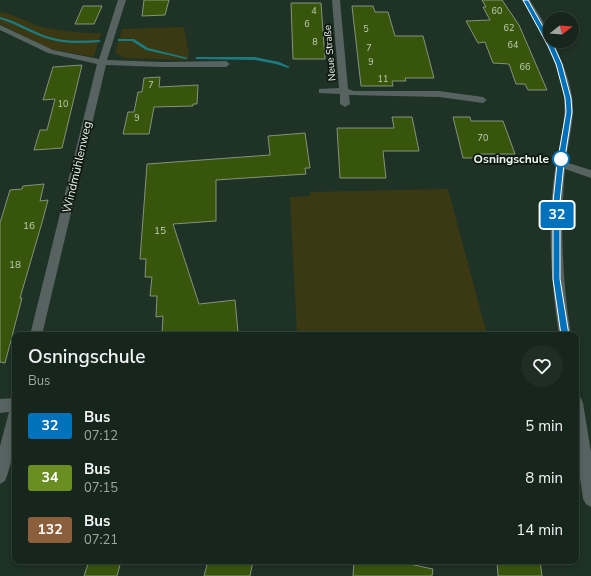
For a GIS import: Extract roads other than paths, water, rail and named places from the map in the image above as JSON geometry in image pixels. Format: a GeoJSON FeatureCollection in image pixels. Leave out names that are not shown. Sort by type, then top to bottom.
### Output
{"type":"FeatureCollection","features":[{"type":"Feature","properties":{"kind":"street","name":"Windmühlenweg"},"geometry":{"type":"LineString","coordinates":[[37,332],[102,62],[122,0]]}},
{"type":"Feature","properties":{"kind":"street","name":"Neue Straße"},"geometry":{"type":"LineString","coordinates":[[336,0],[345,104]]}},
{"type":"Feature","properties":{"kind":"street"},"geometry":{"type":"LineString","coordinates":[[526,0],[559,64],[568,98],[569,112],[560,164],[557,202],[557,279],[565,332]]}},
{"type":"Feature","properties":{"kind":"street"},"geometry":{"type":"LineString","coordinates":[[0,27],[49,51],[102,62],[172,65],[226,64]]}},
{"type":"Feature","properties":{"kind":"street"},"geometry":{"type":"LineString","coordinates":[[322,91],[344,91],[354,94],[451,95],[483,100]]}},
{"type":"Feature","properties":{"kind":"street"},"geometry":{"type":"LineString","coordinates":[[560,164],[591,174]]}},
{"type":"Feature","properties":{"kind":"street"},"geometry":{"type":"LineString","coordinates":[[0,406],[12,405]]}},
{"type":"Feature","properties":{"kind":"street"},"geometry":{"type":"LineString","coordinates":[[579,422],[591,499]]}},
{"type":"Feature","properties":{"kind":"street"},"geometry":{"type":"LineString","coordinates":[[0,476],[12,426]]}},
{"type":"Feature","properties":{"kind":"waterway"},"geometry":{"type":"LineString","coordinates":[[0,18],[52,39],[72,42],[99,41]]}},
{"type":"Feature","properties":{"kind":"waterway"},"geometry":{"type":"LineString","coordinates":[[119,40],[133,40],[147,49],[186,58]]}},
{"type":"Feature","properties":{"kind":"waterway"},"geometry":{"type":"LineString","coordinates":[[197,58],[243,58],[266,60],[288,67]]}},
{"type":"Feature","properties":{"kind":"place","name":"Osningschule"},"geometry":{"type":"Point","coordinates":[561,159]}}]}
